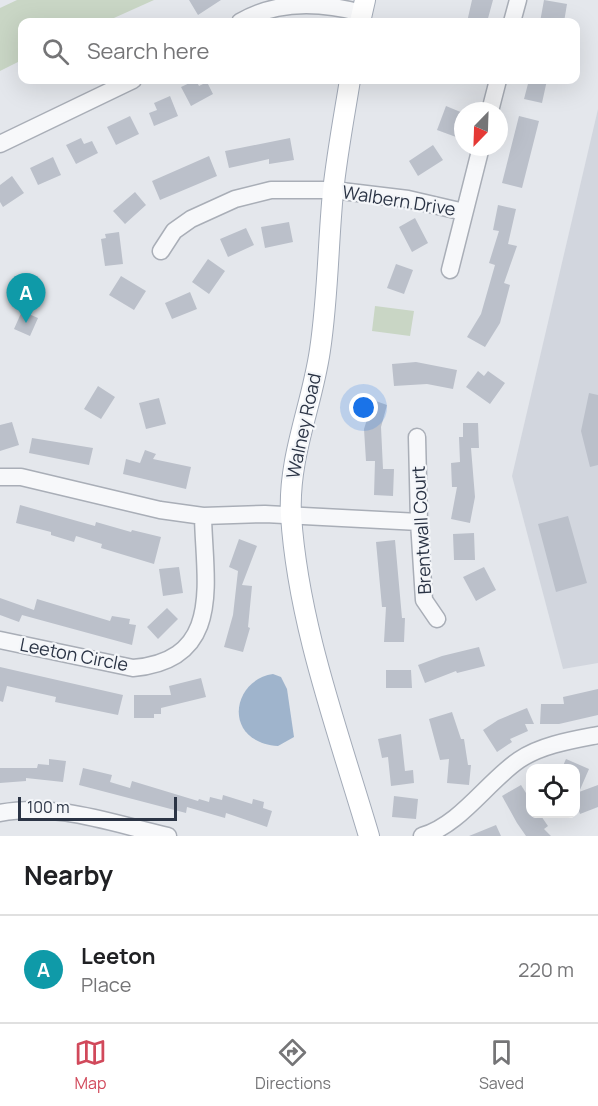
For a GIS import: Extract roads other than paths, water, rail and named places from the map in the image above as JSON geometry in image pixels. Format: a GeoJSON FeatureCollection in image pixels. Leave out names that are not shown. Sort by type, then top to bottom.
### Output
{"type":"FeatureCollection","features":[{"type":"Feature","properties":{"kind":"main road","name":"Walney Road"},"geometry":{"type":"LineString","coordinates":[[349,84],[333,190],[323,328],[295,460],[291,515],[297,568],[321,674],[369,836]]}},
{"type":"Feature","properties":{"kind":"street"},"geometry":{"type":"LineString","coordinates":[[514,18],[518,0]]}},
{"type":"Feature","properties":{"kind":"street"},"geometry":{"type":"LineString","coordinates":[[248,18],[270,6],[295,2],[323,3],[362,12]]}},
{"type":"Feature","properties":{"kind":"street"},"geometry":{"type":"LineString","coordinates":[[0,144],[125,84]]}},
{"type":"Feature","properties":{"kind":"street"},"geometry":{"type":"LineString","coordinates":[[492,102],[497,84]]}},
{"type":"Feature","properties":{"kind":"street"},"geometry":{"type":"LineString","coordinates":[[450,270],[479,156]]}},
{"type":"Feature","properties":{"kind":"street","name":"Walbern Drive"},"geometry":{"type":"LineString","coordinates":[[161,251],[182,224],[235,199],[271,190],[333,190],[408,199],[464,212]]}},
{"type":"Feature","properties":{"kind":"street","name":"Brentwall Court"},"geometry":{"type":"LineString","coordinates":[[417,437],[424,600],[437,619]]}},
{"type":"Feature","properties":{"kind":"street"},"geometry":{"type":"LineString","coordinates":[[0,477],[21,477],[160,510],[203,516],[291,515],[419,522]]}},
{"type":"Feature","properties":{"kind":"street","name":"Leeton Circle"},"geometry":{"type":"LineString","coordinates":[[0,640],[133,668],[155,665],[176,655],[199,628],[206,605],[203,516]]}},
{"type":"Feature","properties":{"kind":"street"},"geometry":{"type":"LineString","coordinates":[[422,836],[468,807],[521,759],[565,742],[598,735]]}},
{"type":"Feature","properties":{"kind":"street"},"geometry":{"type":"LineString","coordinates":[[0,813],[33,809],[53,810],[168,836]]}},
{"type":"Feature","properties":{"kind":"water"},"geometry":{"type":"Polygon","coordinates":[[[273,674],[281,677],[287,689],[294,737],[278,746],[260,742],[248,734],[241,723],[239,711],[241,698],[248,687],[259,679],[273,674]]]}},
{"type":"Feature","properties":{"kind":"place","name":"Leeton"},"geometry":{"type":"Point","coordinates":[26,323]}}]}
